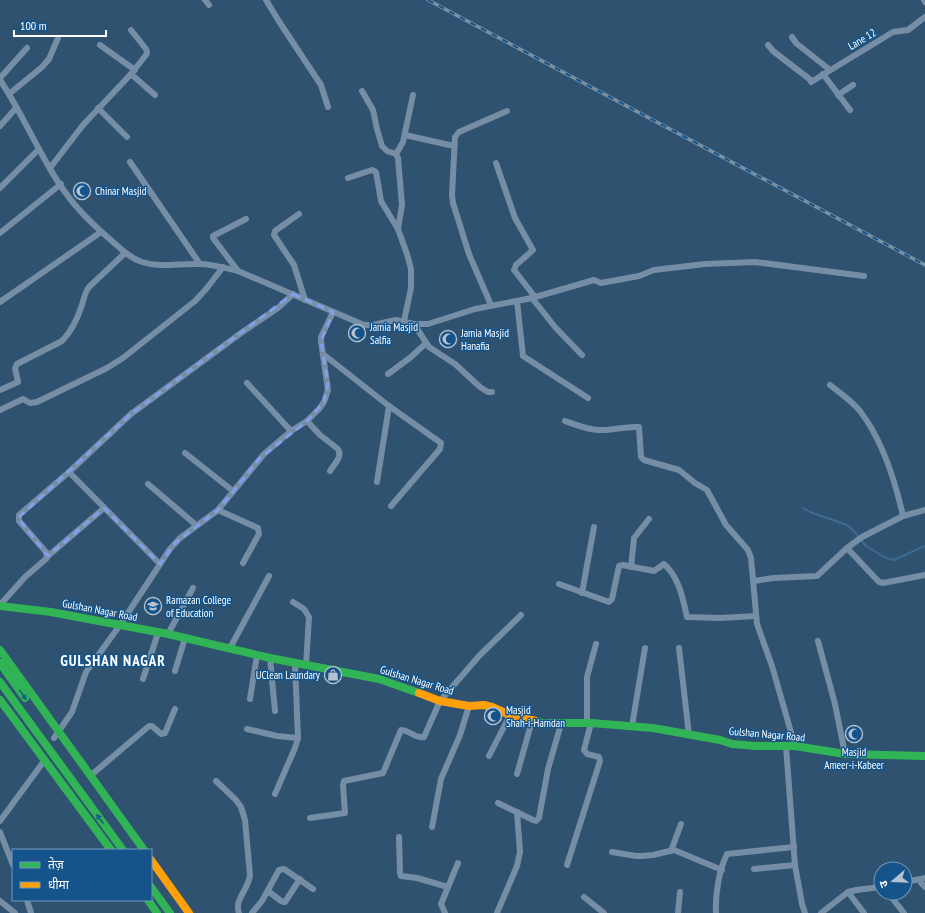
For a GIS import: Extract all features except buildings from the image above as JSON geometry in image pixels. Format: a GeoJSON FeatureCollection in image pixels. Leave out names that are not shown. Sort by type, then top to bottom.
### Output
{"type":"FeatureCollection","features":[{"type":"Feature","properties":{"kind":"main road","name":"Gulshan Nagar Road"},"geometry":{"type":"LineString","coordinates":[[0,606],[51,612],[168,634],[295,664],[394,683],[440,701],[469,706],[484,705],[510,715],[543,723],[589,723],[653,728],[720,740],[732,744],[790,746],[845,754],[925,756]]}},
{"type":"Feature","properties":{"kind":"main road"},"geometry":{"type":"LineString","coordinates":[[0,650],[56,735],[135,849]]}},
{"type":"Feature","properties":{"kind":"main road"},"geometry":{"type":"LineString","coordinates":[[0,663],[90,776],[143,849]]}},
{"type":"Feature","properties":{"kind":"main road"},"geometry":{"type":"LineString","coordinates":[[0,682],[122,849]]}},
{"type":"Feature","properties":{"kind":"main road"},"geometry":{"type":"LineString","coordinates":[[0,700],[3,707],[110,849]]}},
{"type":"Feature","properties":{"kind":"main road"},"geometry":{"type":"LineString","coordinates":[[152,861],[190,913]]}},
{"type":"Feature","properties":{"kind":"main road"},"geometry":{"type":"LineString","coordinates":[[152,872],[182,913]]}},
{"type":"Feature","properties":{"kind":"main road"},"geometry":{"type":"LineString","coordinates":[[152,888],[170,913]]}},
{"type":"Feature","properties":{"kind":"main road"},"geometry":{"type":"LineString","coordinates":[[149,901],[157,913]]}},
{"type":"Feature","properties":{"kind":"street"},"geometry":{"type":"LineString","coordinates":[[266,0],[321,85],[328,107]]}},
{"type":"Feature","properties":{"kind":"street","name":"Lane 12"},"geometry":{"type":"LineString","coordinates":[[768,45],[773,51],[811,81],[893,32],[908,30],[925,17]]}},
{"type":"Feature","properties":{"kind":"street"},"geometry":{"type":"LineString","coordinates":[[50,168],[83,125],[133,72],[146,55],[147,51],[131,30]]}},
{"type":"Feature","properties":{"kind":"street"},"geometry":{"type":"LineString","coordinates":[[792,37],[796,43],[830,70]]}},
{"type":"Feature","properties":{"kind":"street"},"geometry":{"type":"LineString","coordinates":[[9,94],[42,67],[49,59],[58,38]]}},
{"type":"Feature","properties":{"kind":"street"},"geometry":{"type":"LineString","coordinates":[[100,45],[133,72],[155,95]]}},
{"type":"Feature","properties":{"kind":"street"},"geometry":{"type":"LineString","coordinates":[[27,48],[0,79],[50,168],[75,205],[101,232],[125,253],[140,261],[154,265],[200,264],[223,267],[238,271],[364,325],[391,320],[404,321],[414,324],[434,323],[467,311],[491,305],[518,301],[594,280],[601,282],[639,276],[654,270],[705,264],[755,262],[864,276]]}},
{"type":"Feature","properties":{"kind":"street"},"geometry":{"type":"LineString","coordinates":[[823,74],[850,110]]}},
{"type":"Feature","properties":{"kind":"street"},"geometry":{"type":"LineString","coordinates":[[838,95],[853,85]]}},
{"type":"Feature","properties":{"kind":"street"},"geometry":{"type":"LineString","coordinates":[[362,91],[374,113],[382,146],[387,152],[396,154]]}},
{"type":"Feature","properties":{"kind":"street"},"geometry":{"type":"LineString","coordinates":[[396,154],[402,145],[413,95]]}},
{"type":"Feature","properties":{"kind":"street"},"geometry":{"type":"LineString","coordinates":[[0,126],[16,108]]}},
{"type":"Feature","properties":{"kind":"street"},"geometry":{"type":"LineString","coordinates":[[98,108],[127,137]]}},
{"type":"Feature","properties":{"kind":"street"},"geometry":{"type":"LineString","coordinates":[[491,305],[469,254],[453,203],[454,146],[455,135],[459,132],[507,111]]}},
{"type":"Feature","properties":{"kind":"street"},"geometry":{"type":"LineString","coordinates":[[405,134],[454,146]]}},
{"type":"Feature","properties":{"kind":"street"},"geometry":{"type":"LineString","coordinates":[[0,188],[40,149]]}},
{"type":"Feature","properties":{"kind":"street"},"geometry":{"type":"LineString","coordinates":[[396,154],[398,158],[402,205],[398,229]]}},
{"type":"Feature","properties":{"kind":"street"},"geometry":{"type":"LineString","coordinates":[[130,162],[200,264]]}},
{"type":"Feature","properties":{"kind":"street"},"geometry":{"type":"LineString","coordinates":[[496,163],[515,218],[533,250],[516,265],[514,270],[555,328],[582,355]]}},
{"type":"Feature","properties":{"kind":"street"},"geometry":{"type":"LineString","coordinates":[[348,178],[375,170],[377,174],[381,201],[398,229],[411,269],[411,288],[404,321]]}},
{"type":"Feature","properties":{"kind":"street"},"geometry":{"type":"LineString","coordinates":[[0,233],[60,184]]}},
{"type":"Feature","properties":{"kind":"street"},"geometry":{"type":"LineString","coordinates":[[299,214],[275,231],[274,236],[294,265],[305,300]]}},
{"type":"Feature","properties":{"kind":"street"},"geometry":{"type":"LineString","coordinates":[[238,271],[213,236],[246,219]]}},
{"type":"Feature","properties":{"kind":"street"},"geometry":{"type":"LineString","coordinates":[[0,302],[101,232]]}},
{"type":"Feature","properties":{"kind":"street"},"geometry":{"type":"LineString","coordinates":[[0,390],[18,382],[15,368],[17,364],[62,341],[67,335],[82,305],[89,287],[125,253]]}},
{"type":"Feature","properties":{"kind":"street"},"geometry":{"type":"LineString","coordinates":[[0,410],[23,399],[30,403],[37,402],[115,364],[195,301],[223,267]]}},
{"type":"Feature","properties":{"kind":"street"},"geometry":{"type":"LineString","coordinates":[[48,556],[20,524],[18,518],[19,516],[131,414],[241,333],[278,308],[293,294]]}},
{"type":"Feature","properties":{"kind":"street"},"geometry":{"type":"LineString","coordinates":[[518,301],[523,356],[588,398]]}},
{"type":"Feature","properties":{"kind":"street"},"geometry":{"type":"LineString","coordinates":[[56,735],[72,712],[86,672],[120,625],[175,543],[196,525],[218,510],[259,459],[291,431],[307,421],[319,409],[327,396],[328,384],[321,337],[332,312]]}},
{"type":"Feature","properties":{"kind":"street"},"geometry":{"type":"LineString","coordinates":[[414,324],[426,344],[432,350],[455,364],[480,387],[488,392],[492,392]]}},
{"type":"Feature","properties":{"kind":"street"},"geometry":{"type":"LineString","coordinates":[[388,374],[411,358],[426,344]]}},
{"type":"Feature","properties":{"kind":"street"},"geometry":{"type":"LineString","coordinates":[[323,354],[389,406],[439,440],[441,443],[441,446],[391,506]]}},
{"type":"Feature","properties":{"kind":"street"},"geometry":{"type":"LineString","coordinates":[[247,383],[291,431]]}},
{"type":"Feature","properties":{"kind":"street"},"geometry":{"type":"LineString","coordinates":[[830,385],[859,410],[874,432],[897,489],[903,516]]}},
{"type":"Feature","properties":{"kind":"street"},"geometry":{"type":"LineString","coordinates":[[377,482],[389,406]]}},
{"type":"Feature","properties":{"kind":"street"},"geometry":{"type":"LineString","coordinates":[[307,421],[320,435],[340,452],[340,456],[330,471]]}},
{"type":"Feature","properties":{"kind":"street"},"geometry":{"type":"LineString","coordinates":[[565,421],[580,427],[599,430],[632,426],[639,427],[641,457],[652,464],[679,470],[695,484],[707,490],[726,524],[748,550],[751,558],[754,581],[756,616],[790,746],[795,865],[805,913]]}},
{"type":"Feature","properties":{"kind":"street"},"geometry":{"type":"LineString","coordinates":[[185,453],[233,491]]}},
{"type":"Feature","properties":{"kind":"street"},"geometry":{"type":"LineString","coordinates":[[69,472],[160,564]]}},
{"type":"Feature","properties":{"kind":"street"},"geometry":{"type":"LineString","coordinates":[[148,484],[196,525]]}},
{"type":"Feature","properties":{"kind":"street"},"geometry":{"type":"LineString","coordinates":[[0,606],[25,577],[46,561],[48,556],[104,508]]}},
{"type":"Feature","properties":{"kind":"street"},"geometry":{"type":"LineString","coordinates":[[218,510],[258,528],[259,530],[243,563]]}},
{"type":"Feature","properties":{"kind":"street"},"geometry":{"type":"LineString","coordinates":[[754,581],[773,578],[817,576],[847,548],[862,537],[903,516],[925,510]]}},
{"type":"Feature","properties":{"kind":"street"},"geometry":{"type":"LineString","coordinates":[[631,567],[634,538],[649,520]]}},
{"type":"Feature","properties":{"kind":"street"},"geometry":{"type":"LineString","coordinates":[[582,593],[594,527]]}},
{"type":"Feature","properties":{"kind":"street"},"geometry":{"type":"LineString","coordinates":[[847,548],[879,582],[883,584],[925,575]]}},
{"type":"Feature","properties":{"kind":"street"},"geometry":{"type":"LineString","coordinates":[[559,584],[606,602],[611,601],[619,566],[623,565],[654,571],[664,564],[669,568],[681,590],[687,617],[720,618],[756,616]]}},
{"type":"Feature","properties":{"kind":"street"},"geometry":{"type":"LineString","coordinates":[[230,648],[269,576]]}},
{"type":"Feature","properties":{"kind":"street"},"geometry":{"type":"LineString","coordinates":[[168,634],[193,588]]}},
{"type":"Feature","properties":{"kind":"street"},"geometry":{"type":"LineString","coordinates":[[293,602],[304,609],[309,616],[306,665]]}},
{"type":"Feature","properties":{"kind":"street"},"geometry":{"type":"LineString","coordinates":[[310,818],[345,814],[344,782],[383,773],[400,731],[404,729],[420,738],[424,737],[440,701],[479,656],[521,615]]}},
{"type":"Feature","properties":{"kind":"street"},"geometry":{"type":"LineString","coordinates":[[143,679],[158,633]]}},
{"type":"Feature","properties":{"kind":"street"},"geometry":{"type":"LineString","coordinates":[[175,671],[185,638]]}},
{"type":"Feature","properties":{"kind":"street"},"geometry":{"type":"LineString","coordinates":[[818,640],[835,704],[845,754]]}},
{"type":"Feature","properties":{"kind":"street"},"geometry":{"type":"LineString","coordinates":[[567,866],[600,761],[598,756],[587,754],[584,750],[589,723],[587,677],[596,644]]}},
{"type":"Feature","properties":{"kind":"street"},"geometry":{"type":"LineString","coordinates":[[632,726],[645,648]]}},
{"type":"Feature","properties":{"kind":"street"},"geometry":{"type":"LineString","coordinates":[[679,648],[690,735]]}},
{"type":"Feature","properties":{"kind":"street"},"geometry":{"type":"LineString","coordinates":[[250,699],[258,655]]}},
{"type":"Feature","properties":{"kind":"street"},"geometry":{"type":"LineString","coordinates":[[270,658],[275,711]]}},
{"type":"Feature","properties":{"kind":"street"},"geometry":{"type":"LineString","coordinates":[[275,794],[298,738],[295,664]]}},
{"type":"Feature","properties":{"kind":"street"},"geometry":{"type":"LineString","coordinates":[[432,828],[442,780],[460,735],[469,706]]}},
{"type":"Feature","properties":{"kind":"street"},"geometry":{"type":"LineString","coordinates":[[90,776],[149,726],[152,726],[161,734],[165,733],[175,709]]}},
{"type":"Feature","properties":{"kind":"street"},"geometry":{"type":"LineString","coordinates":[[489,756],[510,715]]}},
{"type":"Feature","properties":{"kind":"street"},"geometry":{"type":"LineString","coordinates":[[517,774],[532,721]]}},
{"type":"Feature","properties":{"kind":"street"},"geometry":{"type":"LineString","coordinates":[[498,803],[533,820],[539,818],[548,769],[561,724]]}},
{"type":"Feature","properties":{"kind":"street"},"geometry":{"type":"LineString","coordinates":[[247,729],[284,737],[298,738]]}},
{"type":"Feature","properties":{"kind":"street"},"geometry":{"type":"LineString","coordinates":[[0,821],[44,760]]}},
{"type":"Feature","properties":{"kind":"street"},"geometry":{"type":"LineString","coordinates":[[216,781],[238,802],[245,820],[250,875],[248,884],[238,904],[239,913]]}},
{"type":"Feature","properties":{"kind":"street"},"geometry":{"type":"LineString","coordinates":[[497,913],[517,866],[520,852],[517,812]]}},
{"type":"Feature","properties":{"kind":"street"},"geometry":{"type":"LineString","coordinates":[[671,851],[681,824]]}},
{"type":"Feature","properties":{"kind":"street"},"geometry":{"type":"LineString","coordinates":[[0,832],[12,862]]}},
{"type":"Feature","properties":{"kind":"street"},"geometry":{"type":"LineString","coordinates":[[399,837],[400,873],[402,876],[417,878],[448,887]]}},
{"type":"Feature","properties":{"kind":"street"},"geometry":{"type":"LineString","coordinates":[[716,913],[716,899],[722,870],[726,856],[729,853],[794,847]]}},
{"type":"Feature","properties":{"kind":"street"},"geometry":{"type":"LineString","coordinates":[[612,852],[642,856],[671,851],[680,852],[722,870]]}},
{"type":"Feature","properties":{"kind":"street"},"geometry":{"type":"LineString","coordinates":[[444,913],[441,904],[458,863]]}},
{"type":"Feature","properties":{"kind":"street"},"geometry":{"type":"LineString","coordinates":[[754,869],[795,865]]}},
{"type":"Feature","properties":{"kind":"street"},"geometry":{"type":"LineString","coordinates":[[252,913],[262,901],[279,870],[284,869],[313,889]]}},
{"type":"Feature","properties":{"kind":"street"},"geometry":{"type":"LineString","coordinates":[[913,880],[923,878],[921,883],[925,887]]}},
{"type":"Feature","properties":{"kind":"street"},"geometry":{"type":"LineString","coordinates":[[268,891],[281,901],[285,902],[300,879]]}},
{"type":"Feature","properties":{"kind":"street"},"geometry":{"type":"LineString","coordinates":[[821,913],[848,892],[873,888]]}},
{"type":"Feature","properties":{"kind":"street"},"geometry":{"type":"LineString","coordinates":[[678,913],[680,892]]}},
{"type":"Feature","properties":{"kind":"street"},"geometry":{"type":"LineString","coordinates":[[848,892],[864,913]]}},
{"type":"Feature","properties":{"kind":"street"},"geometry":{"type":"LineString","coordinates":[[584,897],[604,913]]}},
{"type":"Feature","properties":{"kind":"street"},"geometry":{"type":"LineString","coordinates":[[0,901],[15,913]]}},
{"type":"Feature","properties":{"kind":"street"},"geometry":{"type":"LineString","coordinates":[[27,901],[31,913]]}},
{"type":"Feature","properties":{"kind":"street"},"geometry":{"type":"LineString","coordinates":[[894,901],[904,913]]}},
{"type":"Feature","properties":{"kind":"highlighted area"},"geometry":{"type":"Polygon","coordinates":[[[293,294],[333,312],[321,341],[328,384],[324,402],[307,421],[259,459],[218,510],[175,543],[160,564],[104,508],[48,556],[18,518],[131,414],[293,294]]]}},
{"type":"Feature","properties":{"kind":"waterway"},"geometry":{"type":"LineString","coordinates":[[803,508],[810,512],[847,525],[866,546],[886,558],[894,560],[925,546]]}},
{"type":"Feature","properties":{"kind":"railway"},"geometry":{"type":"LineString","coordinates":[[428,0],[925,265]]}},
{"type":"Feature","properties":{"kind":"traffic: fast"},"geometry":{"type":"LineString","coordinates":[[0,606],[51,612],[168,634],[270,658],[379,679],[419,693]]}},
{"type":"Feature","properties":{"kind":"traffic: fast"},"geometry":{"type":"LineString","coordinates":[[0,650],[143,849]]}},
{"type":"Feature","properties":{"kind":"traffic: fast"},"geometry":{"type":"LineString","coordinates":[[0,663],[25,698]]}},
{"type":"Feature","properties":{"kind":"traffic: fast"},"geometry":{"type":"LineString","coordinates":[[0,682],[122,849]]}},
{"type":"Feature","properties":{"kind":"traffic: fast"},"geometry":{"type":"LineString","coordinates":[[0,700],[110,849]]}},
{"type":"Feature","properties":{"kind":"traffic: fast"},"geometry":{"type":"LineString","coordinates":[[536,721],[543,723],[591,723],[653,728],[720,740],[732,744],[756,746],[795,746],[845,754],[925,756]]}},
{"type":"Feature","properties":{"kind":"traffic: fast"},"geometry":{"type":"LineString","coordinates":[[152,888],[170,913]]}},
{"type":"Feature","properties":{"kind":"traffic: fast"},"geometry":{"type":"LineString","coordinates":[[149,901],[157,913]]}},
{"type":"Feature","properties":{"kind":"traffic: slow"},"geometry":{"type":"LineString","coordinates":[[419,693],[440,701],[469,706],[484,705],[510,715],[536,721]]}},
{"type":"Feature","properties":{"kind":"traffic: slow"},"geometry":{"type":"LineString","coordinates":[[152,861],[189,913]]}},
{"type":"Feature","properties":{"kind":"place","name":"Chinar Masjid"},"geometry":{"type":"Point","coordinates":[82,191]}},
{"type":"Feature","properties":{"kind":"place","name":"Jamia Masjid Salfia"},"geometry":{"type":"Point","coordinates":[357,333]}},
{"type":"Feature","properties":{"kind":"place","name":"Jamia Masjid Hanafia"},"geometry":{"type":"Point","coordinates":[448,339]}},
{"type":"Feature","properties":{"kind":"place","name":"Ramazan College of Education"},"geometry":{"type":"Point","coordinates":[153,606]}},
{"type":"Feature","properties":{"kind":"place","name":"UClean Laundary"},"geometry":{"type":"Point","coordinates":[333,675]}},
{"type":"Feature","properties":{"kind":"place","name":"Masjid Shah-i-Hamdan"},"geometry":{"type":"Point","coordinates":[493,716]}},
{"type":"Feature","properties":{"kind":"place","name":"Masjid Ameer-i-Kabeer"},"geometry":{"type":"Point","coordinates":[854,734]}},
{"type":"Feature","properties":{"kind":"district","name":"GULSHAN NAGAR"},"geometry":{"type":"Point","coordinates":[113,661]}}]}
